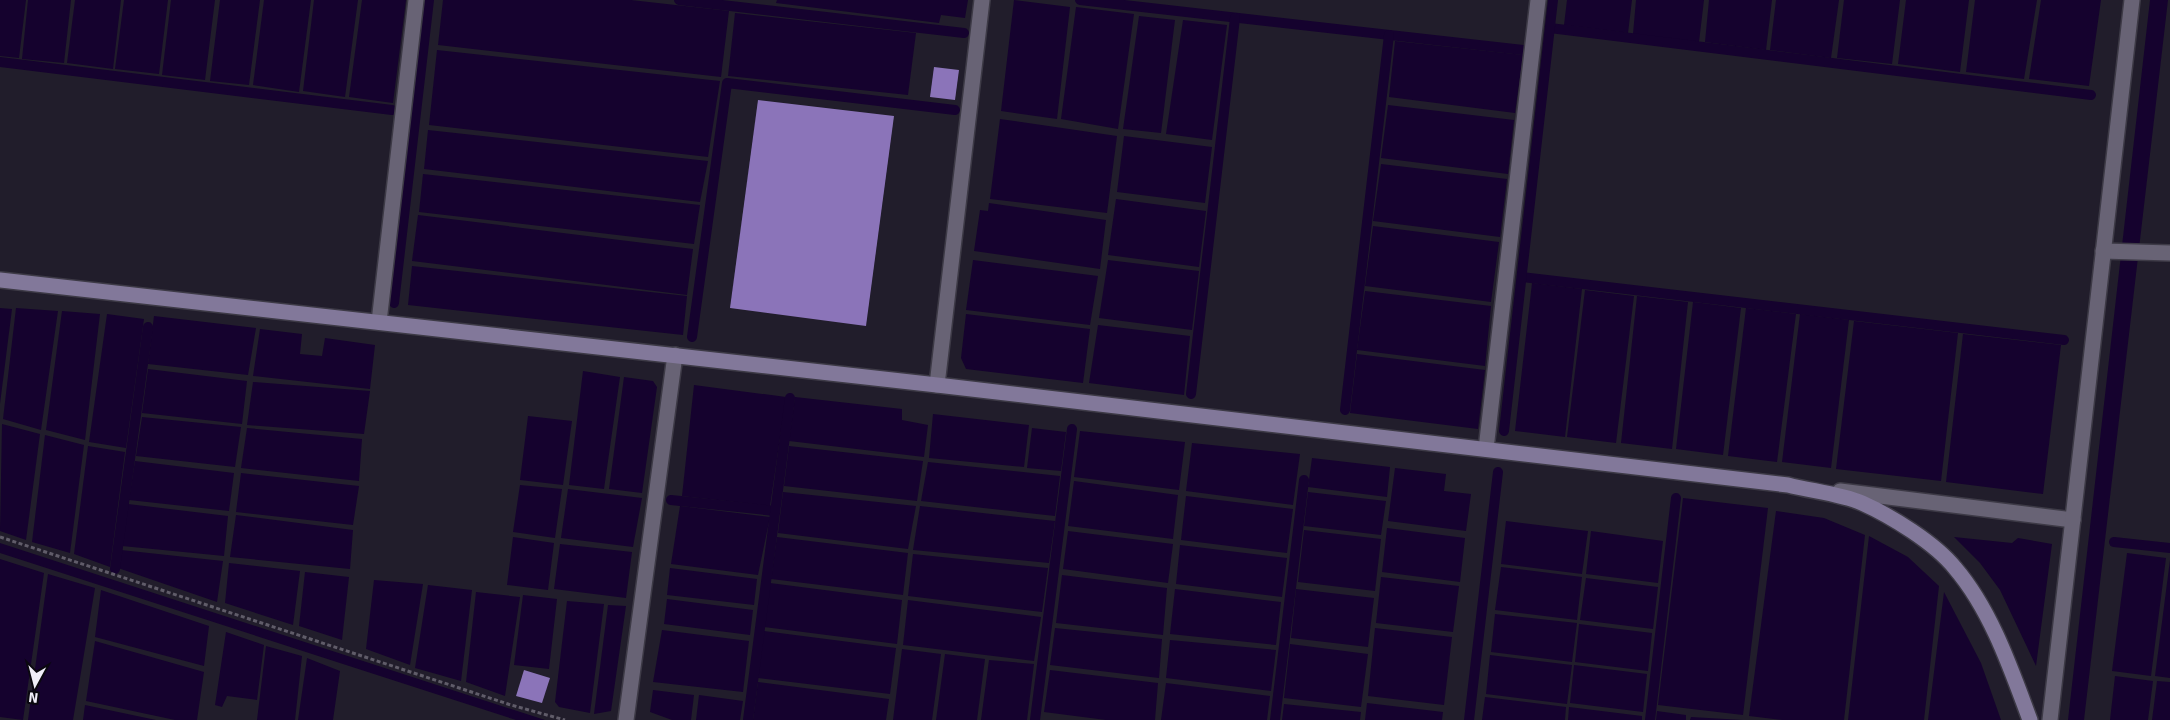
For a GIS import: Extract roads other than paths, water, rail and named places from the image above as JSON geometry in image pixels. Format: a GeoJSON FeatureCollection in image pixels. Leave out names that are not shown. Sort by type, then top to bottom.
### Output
{"type":"FeatureCollection","features":[{"type":"Feature","properties":{"kind":"street"},"geometry":{"type":"LineString","coordinates":[[379,322],[416,0]]}},
{"type":"Feature","properties":{"kind":"street"},"geometry":{"type":"LineString","coordinates":[[937,385],[982,0]]}},
{"type":"Feature","properties":{"kind":"street"},"geometry":{"type":"LineString","coordinates":[[1486,450],[1538,0]]}},
{"type":"Feature","properties":{"kind":"street"},"geometry":{"type":"LineString","coordinates":[[2050,720],[2073,520],[2110,252],[2132,0]]}},
{"type":"Feature","properties":{"kind":"street"},"geometry":{"type":"LineString","coordinates":[[2110,252],[2170,254]]}},
{"type":"Feature","properties":{"kind":"street"},"geometry":{"type":"LineString","coordinates":[[0,280],[937,385],[2073,520]]}},
{"type":"Feature","properties":{"kind":"street"},"geometry":{"type":"LineString","coordinates":[[626,720],[675,356]]}},
{"type":"Feature","properties":{"kind":"street"},"geometry":{"type":"LineString","coordinates":[[1788,485],[1861,503],[1911,530],[1955,567],[1984,612],[2010,668],[2030,720]]}},
{"type":"Feature","properties":{"kind":"waterway"},"geometry":{"type":"LineString","coordinates":[[394,303],[429,0]]}},
{"type":"Feature","properties":{"kind":"waterway"},"geometry":{"type":"LineString","coordinates":[[679,0],[964,33]]}},
{"type":"Feature","properties":{"kind":"waterway"},"geometry":{"type":"LineString","coordinates":[[1080,0],[1523,50]]}},
{"type":"Feature","properties":{"kind":"waterway"},"geometry":{"type":"LineString","coordinates":[[1504,431],[1553,0]]}},
{"type":"Feature","properties":{"kind":"waterway"},"geometry":{"type":"LineString","coordinates":[[1191,394],[1235,18]]}},
{"type":"Feature","properties":{"kind":"waterway"},"geometry":{"type":"LineString","coordinates":[[1550,28],[2091,95]]}},
{"type":"Feature","properties":{"kind":"waterway"},"geometry":{"type":"LineString","coordinates":[[1345,410],[1389,35]]}},
{"type":"Feature","properties":{"kind":"waterway"},"geometry":{"type":"LineString","coordinates":[[0,62],[392,110]]}},
{"type":"Feature","properties":{"kind":"waterway"},"geometry":{"type":"LineString","coordinates":[[692,337],[727,83],[955,110]]}},
{"type":"Feature","properties":{"kind":"waterway"},"geometry":{"type":"LineString","coordinates":[[1522,277],[2064,340]]}},
{"type":"Feature","properties":{"kind":"waterway"},"geometry":{"type":"LineString","coordinates":[[115,569],[148,327]]}},
{"type":"Feature","properties":{"kind":"waterway"},"geometry":{"type":"LineString","coordinates":[[748,720],[790,398]]}},
{"type":"Feature","properties":{"kind":"waterway"},"geometry":{"type":"LineString","coordinates":[[1035,720],[1072,429]]}},
{"type":"Feature","properties":{"kind":"waterway"},"geometry":{"type":"LineString","coordinates":[[1469,720],[1498,472]]}},
{"type":"Feature","properties":{"kind":"waterway"},"geometry":{"type":"LineString","coordinates":[[1275,720],[1304,480]]}},
{"type":"Feature","properties":{"kind":"waterway"},"geometry":{"type":"LineString","coordinates":[[1650,720],[1676,498]]}},
{"type":"Feature","properties":{"kind":"waterway"},"geometry":{"type":"LineString","coordinates":[[671,500],[775,511]]}},
{"type":"Feature","properties":{"kind":"waterway"},"geometry":{"type":"LineString","coordinates":[[2114,542],[2170,548]]}}]}
